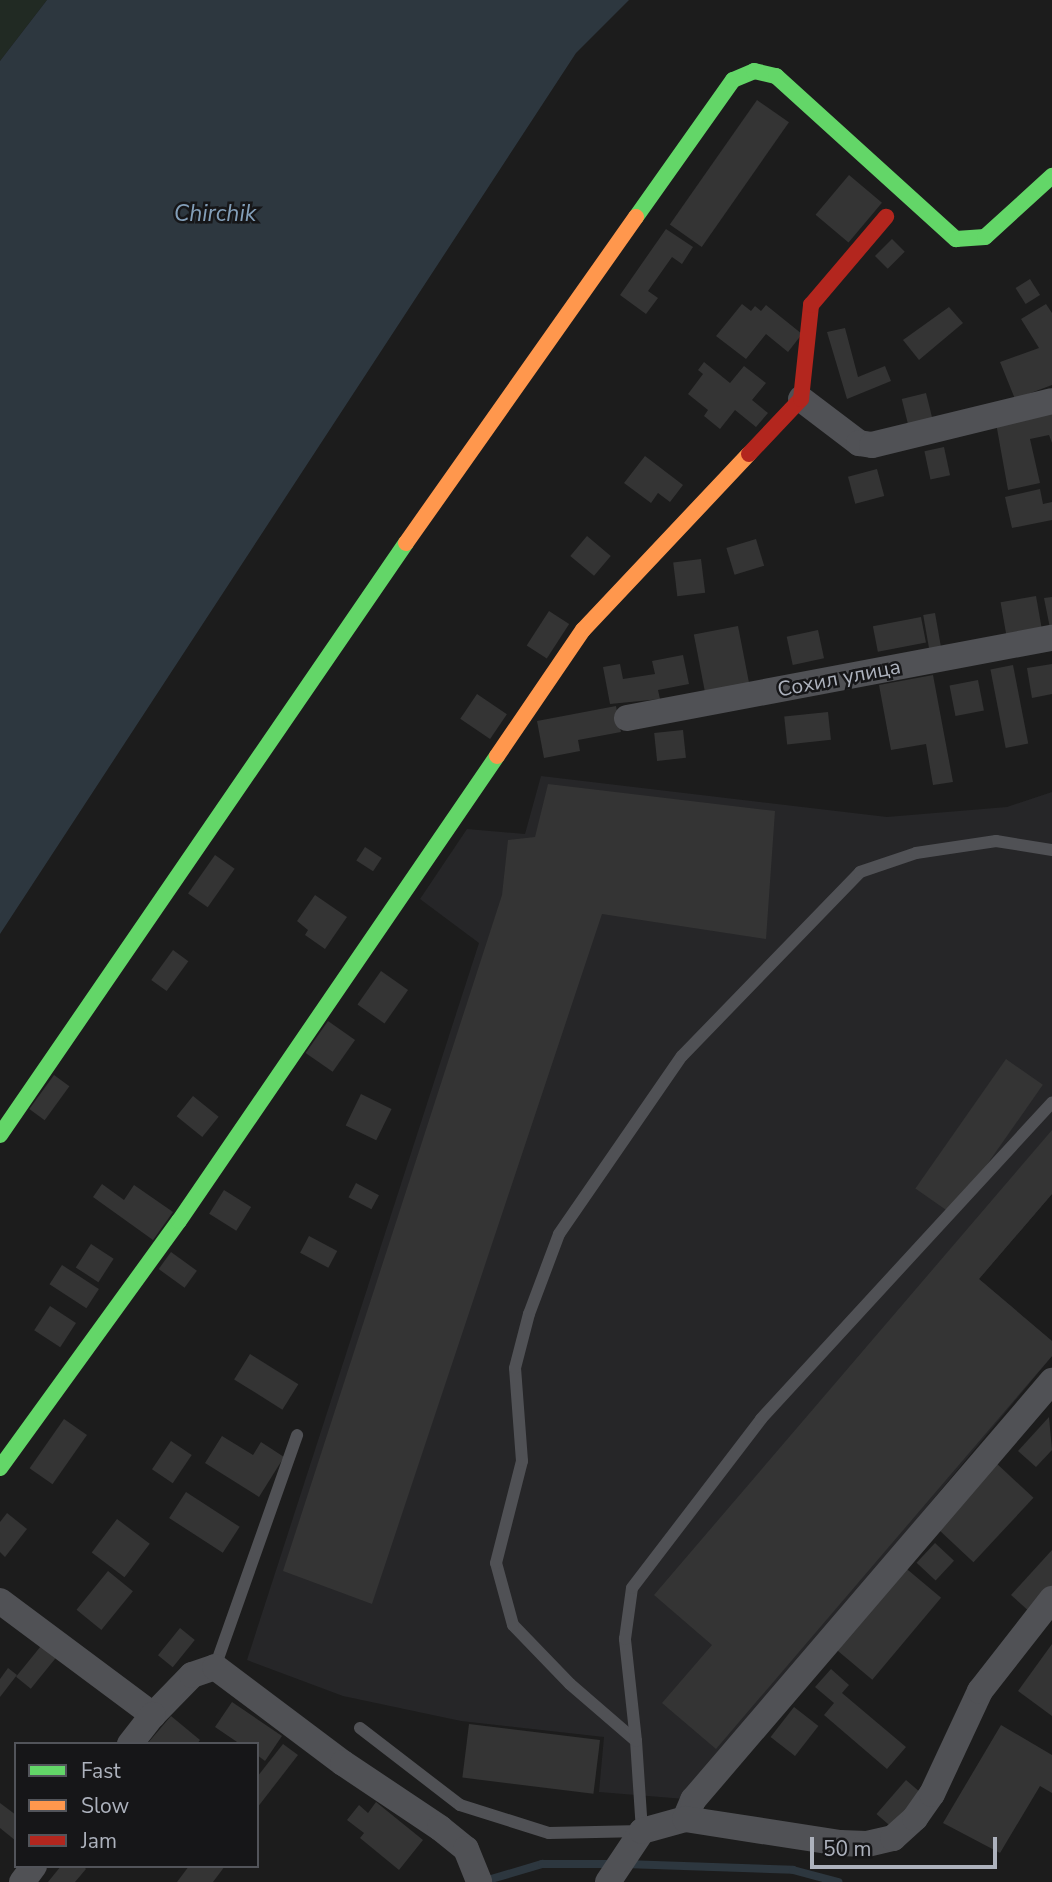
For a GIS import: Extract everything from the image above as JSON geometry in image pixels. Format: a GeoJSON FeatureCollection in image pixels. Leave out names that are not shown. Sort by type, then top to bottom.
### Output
{"type":"FeatureCollection","features":[{"type":"Feature","properties":{"kind":"street"},"geometry":{"type":"LineString","coordinates":[[0,1135],[371,593],[733,80],[754,71],[776,76],[943,232],[956,239],[985,237],[1052,176]]}},
{"type":"Feature","properties":{"kind":"street"},"geometry":{"type":"LineString","coordinates":[[0,1468],[179,1221],[583,630],[801,399],[811,305],[886,217]]}},
{"type":"Feature","properties":{"kind":"street"},"geometry":{"type":"LineString","coordinates":[[801,399],[859,443],[872,445],[1052,401]]}},
{"type":"Feature","properties":{"kind":"street","name":"Сохил улица"},"geometry":{"type":"LineString","coordinates":[[627,718],[1052,638]]}},
{"type":"Feature","properties":{"kind":"street"},"geometry":{"type":"LineString","coordinates":[[685,1819],[693,1800],[1052,1381]]}},
{"type":"Feature","properties":{"kind":"street"},"geometry":{"type":"LineString","coordinates":[[608,1882],[642,1831],[685,1819],[840,1843],[867,1844],[893,1838],[915,1818],[932,1794],[980,1691],[1052,1599]]}},
{"type":"Feature","properties":{"kind":"street"},"geometry":{"type":"LineString","coordinates":[[0,1601],[153,1715]]}},
{"type":"Feature","properties":{"kind":"street"},"geometry":{"type":"LineString","coordinates":[[132,1742],[153,1715],[192,1675],[215,1667],[466,1849],[479,1882]]}},
{"type":"Feature","properties":{"kind":"lane"},"geometry":{"type":"LineString","coordinates":[[636,1741],[570,1684],[513,1625],[496,1563],[522,1461],[515,1368],[529,1314],[559,1234],[682,1056],[860,872],[916,853],[996,841],[1052,850]]}},
{"type":"Feature","properties":{"kind":"lane"},"geometry":{"type":"LineString","coordinates":[[360,1728],[460,1805],[549,1833],[642,1831],[625,1639],[632,1588],[761,1419],[1052,1103]]}},
{"type":"Feature","properties":{"kind":"lane"},"geometry":{"type":"LineString","coordinates":[[215,1667],[297,1434]]}},
{"type":"Feature","properties":{"kind":"shaded area"},"geometry":{"type":"Polygon","coordinates":[[[0,0],[47,0],[0,61],[0,0]]]}},
{"type":"Feature","properties":{"kind":"shaded area"},"geometry":{"type":"Polygon","coordinates":[[[541,776],[887,817],[1007,807],[1052,792],[1052,1194],[979,1279],[1052,1341],[1052,1356],[685,1799],[599,1792],[604,1737],[461,1721],[343,1696],[247,1660],[479,943],[420,899],[467,829],[525,834],[541,776]]]}},
{"type":"Feature","properties":{"kind":"water","name":"Chirchik"},"geometry":{"type":"Polygon","coordinates":[[[47,0],[629,0],[576,53],[0,934],[0,61],[47,0]]]}},
{"type":"Feature","properties":{"kind":"building"},"geometry":{"type":"Polygon","coordinates":[[[757,100],[789,122],[702,247],[670,225],[757,100]]]}},
{"type":"Feature","properties":{"kind":"building"},"geometry":{"type":"Polygon","coordinates":[[[849,175],[882,203],[849,242],[816,215],[849,175]]]}},
{"type":"Feature","properties":{"kind":"building"},"geometry":{"type":"Polygon","coordinates":[[[666,229],[693,247],[682,264],[672,257],[648,291],[658,298],[646,314],[620,295],[666,229]]]}},
{"type":"Feature","properties":{"kind":"building"},"geometry":{"type":"Polygon","coordinates":[[[892,239],[905,252],[888,269],[875,256],[892,239]]]}},
{"type":"Feature","properties":{"kind":"building"},"geometry":{"type":"Polygon","coordinates":[[[1030,279],[1040,295],[1026,304],[1016,288],[1030,279]]]}},
{"type":"Feature","properties":{"kind":"building"},"geometry":{"type":"Polygon","coordinates":[[[742,304],[751,311],[755,306],[761,311],[766,305],[802,334],[788,352],[766,334],[746,359],[716,336],[742,304]]]}},
{"type":"Feature","properties":{"kind":"building"},"geometry":{"type":"Polygon","coordinates":[[[1046,304],[1052,313],[1052,385],[1015,399],[1000,362],[1039,348],[1021,319],[1046,304]]]}},
{"type":"Feature","properties":{"kind":"building"},"geometry":{"type":"Polygon","coordinates":[[[949,307],[963,323],[919,360],[903,340],[949,307]]]}},
{"type":"Feature","properties":{"kind":"building"},"geometry":{"type":"Polygon","coordinates":[[[845,328],[858,377],[885,366],[891,381],[847,399],[827,332],[845,328]]]}},
{"type":"Feature","properties":{"kind":"building"},"geometry":{"type":"Polygon","coordinates":[[[704,362],[730,383],[744,366],[766,383],[752,400],[768,413],[756,427],[735,410],[720,429],[704,416],[708,410],[688,394],[703,374],[698,370],[704,362]]]}},
{"type":"Feature","properties":{"kind":"building"},"geometry":{"type":"Polygon","coordinates":[[[926,393],[933,421],[909,427],[902,399],[926,393]]]}},
{"type":"Feature","properties":{"kind":"building"},"geometry":{"type":"Polygon","coordinates":[[[1052,411],[1052,443],[1049,435],[1030,439],[1040,483],[1008,490],[996,423],[1052,411]]]}},
{"type":"Feature","properties":{"kind":"building"},"geometry":{"type":"Polygon","coordinates":[[[944,447],[950,475],[930,480],[924,451],[944,447]]]}},
{"type":"Feature","properties":{"kind":"building"},"geometry":{"type":"Polygon","coordinates":[[[645,456],[683,485],[670,502],[658,493],[651,503],[624,483],[645,456]]]}},
{"type":"Feature","properties":{"kind":"building"},"geometry":{"type":"Polygon","coordinates":[[[877,469],[884,496],[855,504],[848,477],[877,469]]]}},
{"type":"Feature","properties":{"kind":"building"},"geometry":{"type":"Polygon","coordinates":[[[1040,489],[1043,504],[1052,502],[1052,520],[1012,528],[1005,497],[1040,489]]]}},
{"type":"Feature","properties":{"kind":"building"},"geometry":{"type":"Polygon","coordinates":[[[587,536],[611,556],[594,576],[570,556],[587,536]]]}},
{"type":"Feature","properties":{"kind":"building"},"geometry":{"type":"Polygon","coordinates":[[[756,539],[764,566],[735,575],[726,548],[756,539]]]}},
{"type":"Feature","properties":{"kind":"building"},"geometry":{"type":"Polygon","coordinates":[[[701,559],[705,593],[677,596],[673,562],[701,559]]]}},
{"type":"Feature","properties":{"kind":"building"},"geometry":{"type":"Polygon","coordinates":[[[1036,596],[1042,631],[1007,638],[1001,602],[1036,596]]]}},
{"type":"Feature","properties":{"kind":"building"},"geometry":{"type":"Polygon","coordinates":[[[1052,597],[1052,628],[1050,628],[1044,598],[1052,597]]]}},
{"type":"Feature","properties":{"kind":"building"},"geometry":{"type":"Polygon","coordinates":[[[549,611],[569,624],[547,658],[527,645],[549,611]]]}},
{"type":"Feature","properties":{"kind":"building"},"geometry":{"type":"Polygon","coordinates":[[[935,613],[941,647],[929,650],[923,615],[935,613]]]}},
{"type":"Feature","properties":{"kind":"building"},"geometry":{"type":"Polygon","coordinates":[[[921,617],[926,643],[878,652],[873,626],[921,617]]]}},
{"type":"Feature","properties":{"kind":"building"},"geometry":{"type":"Polygon","coordinates":[[[738,626],[749,684],[705,693],[694,635],[738,626]]]}},
{"type":"Feature","properties":{"kind":"building"},"geometry":{"type":"Polygon","coordinates":[[[818,630],[824,658],[793,665],[787,637],[818,630]]]}},
{"type":"Feature","properties":{"kind":"building"},"geometry":{"type":"Polygon","coordinates":[[[683,655],[689,684],[658,690],[660,699],[610,704],[603,667],[620,664],[623,679],[655,674],[652,661],[683,655]]]}},
{"type":"Feature","properties":{"kind":"building"},"geometry":{"type":"Polygon","coordinates":[[[1052,664],[1052,694],[1032,698],[1027,668],[1052,664]]]}},
{"type":"Feature","properties":{"kind":"building"},"geometry":{"type":"Polygon","coordinates":[[[1013,665],[1028,744],[1006,748],[990,669],[1013,665]]]}},
{"type":"Feature","properties":{"kind":"building"},"geometry":{"type":"Polygon","coordinates":[[[933,675],[953,782],[933,785],[926,744],[891,750],[879,685],[933,675]]]}},
{"type":"Feature","properties":{"kind":"building"},"geometry":{"type":"Polygon","coordinates":[[[978,680],[984,710],[955,716],[950,686],[978,680]]]}},
{"type":"Feature","properties":{"kind":"building"},"geometry":{"type":"Polygon","coordinates":[[[477,694],[507,714],[490,739],[460,719],[477,694]]]}},
{"type":"Feature","properties":{"kind":"building"},"geometry":{"type":"Polygon","coordinates":[[[616,706],[621,732],[578,740],[580,751],[544,758],[537,721],[616,706]]]}},
{"type":"Feature","properties":{"kind":"building"},"geometry":{"type":"Polygon","coordinates":[[[828,712],[831,740],[787,744],[784,717],[828,712]]]}},
{"type":"Feature","properties":{"kind":"building"},"geometry":{"type":"Polygon","coordinates":[[[683,730],[686,758],[657,761],[654,733],[683,730]]]}},
{"type":"Feature","properties":{"kind":"building"},"geometry":{"type":"Polygon","coordinates":[[[548,784],[775,811],[766,939],[602,914],[372,1604],[283,1571],[502,895],[508,840],[535,837],[548,784]]]}},
{"type":"Feature","properties":{"kind":"building"},"geometry":{"type":"Polygon","coordinates":[[[365,847],[382,858],[373,871],[356,860],[365,847]]]}},
{"type":"Feature","properties":{"kind":"building"},"geometry":{"type":"Polygon","coordinates":[[[215,855],[235,869],[208,907],[188,894],[215,855]]]}},
{"type":"Feature","properties":{"kind":"building"},"geometry":{"type":"Polygon","coordinates":[[[315,895],[347,917],[325,949],[305,935],[308,930],[297,921],[315,895]]]}},
{"type":"Feature","properties":{"kind":"building"},"geometry":{"type":"Polygon","coordinates":[[[173,950],[188,961],[167,991],[151,980],[173,950]]]}},
{"type":"Feature","properties":{"kind":"building"},"geometry":{"type":"Polygon","coordinates":[[[381,971],[408,990],[385,1024],[357,1005],[381,971]]]}},
{"type":"Feature","properties":{"kind":"building"},"geometry":{"type":"Polygon","coordinates":[[[328,1021],[355,1040],[333,1072],[306,1053],[328,1021]]]}},
{"type":"Feature","properties":{"kind":"building"},"geometry":{"type":"Polygon","coordinates":[[[1006,1059],[1043,1085],[952,1214],[915,1188],[1006,1059]]]}},
{"type":"Feature","properties":{"kind":"building"},"geometry":{"type":"Polygon","coordinates":[[[54,1075],[69,1086],[45,1120],[29,1109],[54,1075]]]}},
{"type":"Feature","properties":{"kind":"building"},"geometry":{"type":"Polygon","coordinates":[[[361,1094],[392,1109],[376,1140],[346,1125],[361,1094]]]}},
{"type":"Feature","properties":{"kind":"building"},"geometry":{"type":"Polygon","coordinates":[[[193,1096],[219,1117],[202,1137],[177,1116],[193,1096]]]}},
{"type":"Feature","properties":{"kind":"building"},"geometry":{"type":"Polygon","coordinates":[[[1052,1130],[1052,1194],[979,1279],[1052,1341],[1052,1356],[716,1749],[662,1703],[712,1645],[654,1595],[1052,1130]]]}},
{"type":"Feature","properties":{"kind":"building"},"geometry":{"type":"Polygon","coordinates":[[[356,1183],[379,1195],[371,1209],[348,1197],[356,1183]]]}},
{"type":"Feature","properties":{"kind":"building"},"geometry":{"type":"Polygon","coordinates":[[[102,1184],[124,1200],[134,1185],[173,1212],[153,1240],[93,1197],[102,1184]]]}},
{"type":"Feature","properties":{"kind":"building"},"geometry":{"type":"Polygon","coordinates":[[[224,1190],[251,1207],[236,1231],[209,1214],[224,1190]]]}},
{"type":"Feature","properties":{"kind":"building"},"geometry":{"type":"Polygon","coordinates":[[[309,1236],[337,1251],[328,1268],[300,1253],[309,1236]]]}},
{"type":"Feature","properties":{"kind":"building"},"geometry":{"type":"Polygon","coordinates":[[[91,1244],[114,1259],[98,1282],[76,1267],[91,1244]]]}},
{"type":"Feature","properties":{"kind":"building"},"geometry":{"type":"Polygon","coordinates":[[[171,1252],[197,1271],[185,1288],[159,1269],[171,1252]]]}},
{"type":"Feature","properties":{"kind":"building"},"geometry":{"type":"Polygon","coordinates":[[[62,1265],[99,1289],[86,1308],[49,1284],[62,1265]]]}},
{"type":"Feature","properties":{"kind":"building"},"geometry":{"type":"Polygon","coordinates":[[[50,1306],[76,1323],[60,1347],[34,1330],[50,1306]]]}},
{"type":"Feature","properties":{"kind":"building"},"geometry":{"type":"Polygon","coordinates":[[[250,1354],[298,1384],[282,1410],[234,1379],[250,1354]]]}},
{"type":"Feature","properties":{"kind":"building"},"geometry":{"type":"Polygon","coordinates":[[[1049,1417],[1052,1450],[1036,1467],[1018,1451],[1049,1417]]]}},
{"type":"Feature","properties":{"kind":"building"},"geometry":{"type":"Polygon","coordinates":[[[64,1419],[87,1435],[53,1484],[30,1468],[64,1419]]]}},
{"type":"Feature","properties":{"kind":"building"},"geometry":{"type":"Polygon","coordinates":[[[222,1436],[253,1455],[261,1442],[284,1457],[259,1497],[205,1463],[222,1436]]]}},
{"type":"Feature","properties":{"kind":"building"},"geometry":{"type":"Polygon","coordinates":[[[171,1441],[192,1455],[173,1483],[152,1469],[171,1441]]]}},
{"type":"Feature","properties":{"kind":"building"},"geometry":{"type":"Polygon","coordinates":[[[994,1461],[1033,1498],[973,1562],[934,1525],[994,1461]]]}},
{"type":"Feature","properties":{"kind":"building"},"geometry":{"type":"Polygon","coordinates":[[[186,1492],[240,1527],[223,1553],[169,1518],[186,1492]]]}},
{"type":"Feature","properties":{"kind":"building"},"geometry":{"type":"Polygon","coordinates":[[[7,1513],[27,1529],[5,1557],[0,1552],[0,1522],[7,1513]]]}},
{"type":"Feature","properties":{"kind":"building"},"geometry":{"type":"Polygon","coordinates":[[[117,1519],[150,1544],[124,1577],[92,1553],[117,1519]]]}},
{"type":"Feature","properties":{"kind":"building"},"geometry":{"type":"Polygon","coordinates":[[[935,1543],[954,1561],[936,1580],[917,1563],[935,1543]]]}},
{"type":"Feature","properties":{"kind":"building"},"geometry":{"type":"Polygon","coordinates":[[[1052,1550],[1052,1592],[1032,1614],[1011,1595],[1052,1550]]]}},
{"type":"Feature","properties":{"kind":"building"},"geometry":{"type":"Polygon","coordinates":[[[902,1565],[941,1598],[872,1680],[833,1647],[902,1565]]]}},
{"type":"Feature","properties":{"kind":"building"},"geometry":{"type":"Polygon","coordinates":[[[108,1571],[133,1591],[101,1630],[77,1610],[108,1571]]]}},
{"type":"Feature","properties":{"kind":"building"},"geometry":{"type":"Polygon","coordinates":[[[180,1628],[195,1640],[173,1667],[158,1655],[180,1628]]]}},
{"type":"Feature","properties":{"kind":"building"},"geometry":{"type":"Polygon","coordinates":[[[45,1641],[60,1653],[31,1689],[16,1677],[45,1641]]]}},
{"type":"Feature","properties":{"kind":"building"},"geometry":{"type":"Polygon","coordinates":[[[1052,1644],[1052,1716],[1018,1691],[1052,1644]]]}},
{"type":"Feature","properties":{"kind":"building"},"geometry":{"type":"Polygon","coordinates":[[[8,1668],[17,1675],[0,1697],[0,1679],[8,1668]]]}},
{"type":"Feature","properties":{"kind":"building"},"geometry":{"type":"Polygon","coordinates":[[[831,1669],[849,1685],[842,1693],[906,1747],[887,1769],[824,1715],[834,1703],[815,1687],[831,1669]]]}},
{"type":"Feature","properties":{"kind":"building"},"geometry":{"type":"Polygon","coordinates":[[[232,1702],[282,1736],[265,1761],[259,1756],[259,1742],[237,1742],[215,1727],[232,1702]]]}},
{"type":"Feature","properties":{"kind":"building"},"geometry":{"type":"Polygon","coordinates":[[[794,1707],[818,1726],[795,1756],[771,1737],[794,1707]]]}},
{"type":"Feature","properties":{"kind":"building"},"geometry":{"type":"Polygon","coordinates":[[[171,1716],[200,1740],[198,1742],[149,1742],[171,1716]]]}},
{"type":"Feature","properties":{"kind":"building"},"geometry":{"type":"Polygon","coordinates":[[[469,1724],[600,1740],[593,1794],[462,1778],[469,1724]]]}},
{"type":"Feature","properties":{"kind":"building"},"geometry":{"type":"Polygon","coordinates":[[[1001,1725],[1052,1755],[1052,1793],[1040,1786],[1000,1853],[943,1823],[1001,1725]]]}},
{"type":"Feature","properties":{"kind":"building"},"geometry":{"type":"Polygon","coordinates":[[[283,1744],[298,1755],[259,1805],[259,1774],[283,1744]]]}},
{"type":"Feature","properties":{"kind":"building"},"geometry":{"type":"Polygon","coordinates":[[[906,1780],[922,1794],[892,1828],[876,1814],[906,1780]]]}},
{"type":"Feature","properties":{"kind":"building"},"geometry":{"type":"Polygon","coordinates":[[[376,1802],[423,1840],[399,1870],[360,1838],[364,1833],[347,1820],[359,1805],[368,1813],[376,1802]]]}},
{"type":"Feature","properties":{"kind":"building"},"geometry":{"type":"Polygon","coordinates":[[[0,1803],[14,1814],[14,1839],[0,1828],[0,1803]]]}},
{"type":"Feature","properties":{"kind":"building"},"geometry":{"type":"Polygon","coordinates":[[[59,1868],[86,1869],[75,1882],[48,1882],[59,1868]]]}},
{"type":"Feature","properties":{"kind":"building"},"geometry":{"type":"Polygon","coordinates":[[[188,1868],[224,1868],[213,1882],[177,1882],[188,1868]]]}},
{"type":"Feature","properties":{"kind":"waterway"},"geometry":{"type":"LineString","coordinates":[[481,1882],[542,1864],[612,1864]]}},
{"type":"Feature","properties":{"kind":"waterway"},"geometry":{"type":"LineString","coordinates":[[625,1864],[793,1870],[838,1882]]}},
{"type":"Feature","properties":{"kind":"traffic: fast"},"geometry":{"type":"LineString","coordinates":[[636,217],[733,80],[754,71],[776,76],[956,239],[985,237],[1052,176]]}},
{"type":"Feature","properties":{"kind":"traffic: fast"},"geometry":{"type":"LineString","coordinates":[[0,1135],[406,543]]}},
{"type":"Feature","properties":{"kind":"traffic: fast"},"geometry":{"type":"LineString","coordinates":[[0,1468],[179,1221],[497,756]]}},
{"type":"Feature","properties":{"kind":"traffic: slow"},"geometry":{"type":"LineString","coordinates":[[406,543],[636,217]]}},
{"type":"Feature","properties":{"kind":"traffic: slow"},"geometry":{"type":"LineString","coordinates":[[497,756],[583,630],[749,454]]}},
{"type":"Feature","properties":{"kind":"traffic: jam"},"geometry":{"type":"LineString","coordinates":[[749,454],[801,399],[811,305],[886,217]]}}]}
